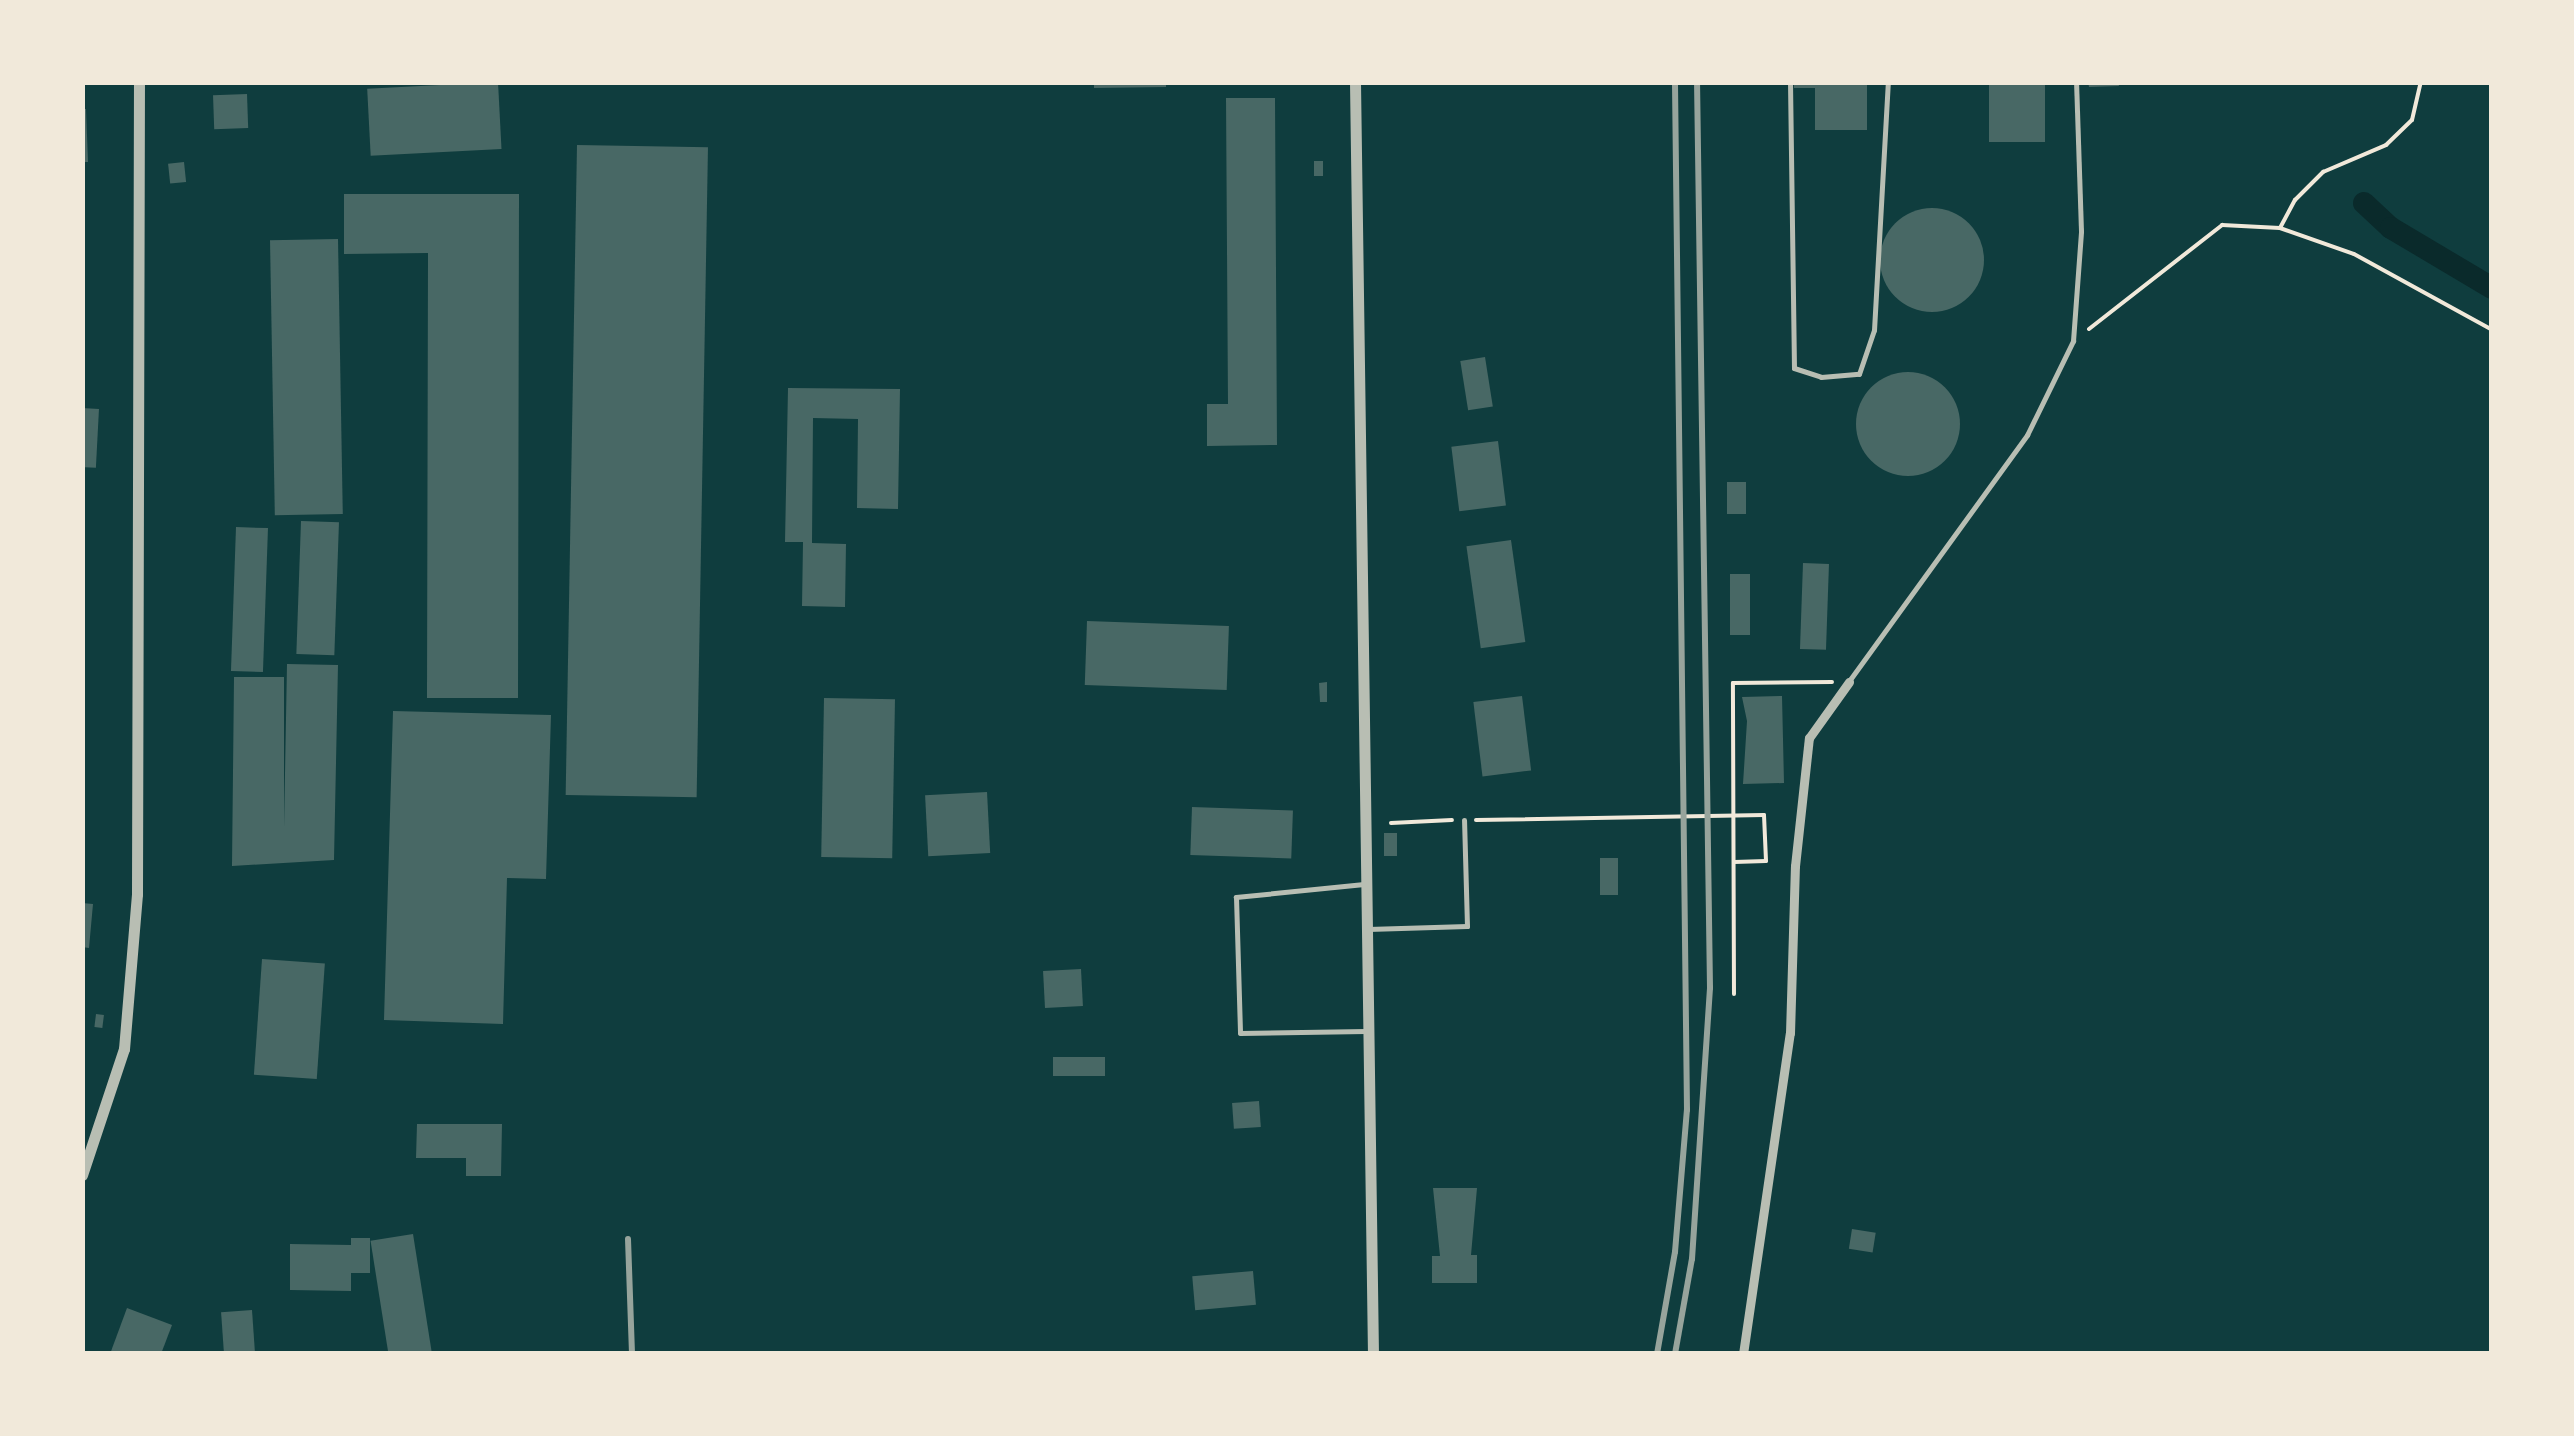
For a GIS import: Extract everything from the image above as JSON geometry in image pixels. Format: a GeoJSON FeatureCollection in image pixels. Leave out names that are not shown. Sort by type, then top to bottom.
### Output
{"type":"FeatureCollection","features":[{"type":"Feature","properties":{"kind":"street"},"geometry":{"type":"LineString","coordinates":[[82,1175],[124,1050],[138,894],[140,82]]}},
{"type":"Feature","properties":{"kind":"street"},"geometry":{"type":"LineString","coordinates":[[1355,82],[1373,1354]]}},
{"type":"Feature","properties":{"kind":"street"},"geometry":{"type":"LineString","coordinates":[[1743,1354],[1790,1033],[1795,866],[1809,738],[1848,682]]}},
{"type":"Feature","properties":{"kind":"lane"},"geometry":{"type":"LineString","coordinates":[[1790,82],[1794,368],[1821,377],[1859,374],[1874,330],[1888,82]]}},
{"type":"Feature","properties":{"kind":"lane"},"geometry":{"type":"LineString","coordinates":[[1848,682],[2027,435],[2073,341],[2080,232],[2076,82]]}},
{"type":"Feature","properties":{"kind":"lane"},"geometry":{"type":"LineString","coordinates":[[1365,929],[1467,926],[1464,820]]}},
{"type":"Feature","properties":{"kind":"lane"},"geometry":{"type":"LineString","coordinates":[[1364,884],[1236,897],[1240,1033],[1366,1030]]}},
{"type":"Feature","properties":{"kind":"path"},"geometry":{"type":"LineString","coordinates":[[2280,228],[2295,200],[2323,172],[2386,146],[2412,120],[2421,82]]}},
{"type":"Feature","properties":{"kind":"path"},"geometry":{"type":"LineString","coordinates":[[2073,341],[2222,225],[2280,228],[2354,254],[2492,330]]}},
{"type":"Feature","properties":{"kind":"path"},"geometry":{"type":"LineString","coordinates":[[1734,994],[1733,683],[1848,682]]}},
{"type":"Feature","properties":{"kind":"path"},"geometry":{"type":"LineString","coordinates":[[1553,818],[1764,815],[1766,861],[1734,862]]}},
{"type":"Feature","properties":{"kind":"building"},"geometry":{"type":"Polygon","coordinates":[[[498,82],[502,149],[371,156],[367,89],[498,82]]]}},
{"type":"Feature","properties":{"kind":"building"},"geometry":{"type":"Polygon","coordinates":[[[1094,82],[1166,82],[1166,87],[1094,88],[1094,82]]]}},
{"type":"Feature","properties":{"kind":"building"},"geometry":{"type":"Polygon","coordinates":[[[1794,82],[1867,82],[1867,130],[1815,130],[1815,88],[1794,88],[1794,82]]]}},
{"type":"Feature","properties":{"kind":"building"},"geometry":{"type":"Polygon","coordinates":[[[1989,82],[2045,82],[2045,142],[1989,142],[1989,82]]]}},
{"type":"Feature","properties":{"kind":"building"},"geometry":{"type":"Polygon","coordinates":[[[2088,82],[2118,82],[2119,86],[2089,87],[2088,82]]]}},
{"type":"Feature","properties":{"kind":"building"},"geometry":{"type":"Polygon","coordinates":[[[247,94],[248,128],[214,129],[213,95],[247,94]]]}},
{"type":"Feature","properties":{"kind":"building"},"geometry":{"type":"Polygon","coordinates":[[[1226,98],[1275,98],[1277,445],[1207,446],[1207,404],[1228,404],[1226,98]]]}},
{"type":"Feature","properties":{"kind":"building"},"geometry":{"type":"Polygon","coordinates":[[[82,109],[86,109],[88,162],[82,162],[82,109]]]}},
{"type":"Feature","properties":{"kind":"building"},"geometry":{"type":"Polygon","coordinates":[[[577,145],[708,147],[697,797],[566,795],[577,145]]]}},
{"type":"Feature","properties":{"kind":"building"},"geometry":{"type":"Polygon","coordinates":[[[1314,161],[1323,161],[1323,176],[1314,176],[1314,161]]]}},
{"type":"Feature","properties":{"kind":"building"},"geometry":{"type":"Polygon","coordinates":[[[184,162],[186,182],[170,184],[168,164],[184,162]]]}},
{"type":"Feature","properties":{"kind":"building"},"geometry":{"type":"Polygon","coordinates":[[[344,194],[519,194],[518,698],[427,698],[428,253],[344,254],[344,194]]]}},
{"type":"Feature","properties":{"kind":"building"},"geometry":{"type":"Polygon","coordinates":[[[1932,208],[1952,212],[1969,223],[1980,240],[1984,260],[1980,280],[1969,297],[1952,308],[1932,312],[1912,308],[1895,297],[1884,280],[1880,260],[1884,240],[1895,223],[1912,212],[1932,208]]]}},
{"type":"Feature","properties":{"kind":"building"},"geometry":{"type":"Polygon","coordinates":[[[338,239],[343,514],[275,515],[270,240],[338,239]]]}},
{"type":"Feature","properties":{"kind":"building"},"geometry":{"type":"Polygon","coordinates":[[[1485,357],[1493,406],[1468,410],[1460,361],[1485,357]]]}},
{"type":"Feature","properties":{"kind":"building"},"geometry":{"type":"Polygon","coordinates":[[[1908,372],[1928,376],[1945,387],[1956,404],[1960,424],[1956,444],[1945,461],[1928,472],[1908,476],[1888,472],[1871,461],[1860,444],[1856,424],[1860,404],[1871,387],[1888,376],[1908,372]]]}},
{"type":"Feature","properties":{"kind":"building"},"geometry":{"type":"Polygon","coordinates":[[[788,388],[900,389],[898,509],[857,508],[858,419],[813,418],[812,543],[846,544],[845,607],[802,606],[803,542],[785,542],[788,388]]]}},
{"type":"Feature","properties":{"kind":"building"},"geometry":{"type":"Polygon","coordinates":[[[82,408],[99,409],[96,468],[82,467],[82,408]]]}},
{"type":"Feature","properties":{"kind":"building"},"geometry":{"type":"Polygon","coordinates":[[[1498,441],[1506,506],[1459,511],[1451,447],[1498,441]]]}},
{"type":"Feature","properties":{"kind":"building"},"geometry":{"type":"Polygon","coordinates":[[[1727,482],[1746,482],[1746,514],[1727,514],[1727,482]]]}},
{"type":"Feature","properties":{"kind":"building"},"geometry":{"type":"Polygon","coordinates":[[[301,521],[339,522],[334,655],[296,654],[301,521]]]}},
{"type":"Feature","properties":{"kind":"building"},"geometry":{"type":"Polygon","coordinates":[[[236,527],[268,528],[263,672],[231,671],[236,527]]]}},
{"type":"Feature","properties":{"kind":"building"},"geometry":{"type":"Polygon","coordinates":[[[1511,540],[1525,642],[1481,648],[1466,546],[1511,540]]]}},
{"type":"Feature","properties":{"kind":"building"},"geometry":{"type":"Polygon","coordinates":[[[1803,563],[1829,564],[1826,650],[1800,649],[1803,563]]]}},
{"type":"Feature","properties":{"kind":"building"},"geometry":{"type":"Polygon","coordinates":[[[1730,574],[1750,574],[1750,635],[1730,635],[1730,574]]]}},
{"type":"Feature","properties":{"kind":"building"},"geometry":{"type":"Polygon","coordinates":[[[1087,621],[1229,626],[1227,690],[1085,685],[1087,621]]]}},
{"type":"Feature","properties":{"kind":"building"},"geometry":{"type":"Polygon","coordinates":[[[287,664],[338,665],[334,860],[232,866],[234,677],[284,677],[284,828],[287,664]]]}},
{"type":"Feature","properties":{"kind":"building"},"geometry":{"type":"Polygon","coordinates":[[[1327,682],[1327,702],[1320,702],[1319,683],[1327,682]]]}},
{"type":"Feature","properties":{"kind":"building"},"geometry":{"type":"Polygon","coordinates":[[[1522,696],[1531,770],[1483,776],[1473,702],[1522,696]]]}},
{"type":"Feature","properties":{"kind":"building"},"geometry":{"type":"Polygon","coordinates":[[[1782,696],[1784,783],[1743,784],[1747,721],[1742,697],[1782,696]]]}},
{"type":"Feature","properties":{"kind":"building"},"geometry":{"type":"Polygon","coordinates":[[[824,698],[895,699],[892,858],[821,857],[824,698]]]}},
{"type":"Feature","properties":{"kind":"building"},"geometry":{"type":"Polygon","coordinates":[[[393,711],[551,715],[546,879],[507,878],[503,1024],[384,1020],[393,711]]]}},
{"type":"Feature","properties":{"kind":"building"},"geometry":{"type":"Polygon","coordinates":[[[987,792],[990,853],[928,856],[925,795],[987,792]]]}},
{"type":"Feature","properties":{"kind":"building"},"geometry":{"type":"Polygon","coordinates":[[[1192,807],[1293,811],[1291,858],[1190,855],[1192,807]]]}},
{"type":"Feature","properties":{"kind":"building"},"geometry":{"type":"Polygon","coordinates":[[[1384,833],[1397,833],[1397,856],[1384,856],[1384,833]]]}},
{"type":"Feature","properties":{"kind":"building"},"geometry":{"type":"Polygon","coordinates":[[[1600,858],[1618,858],[1618,895],[1600,895],[1600,858]]]}},
{"type":"Feature","properties":{"kind":"building"},"geometry":{"type":"Polygon","coordinates":[[[82,903],[93,904],[89,948],[82,947],[82,903]]]}},
{"type":"Feature","properties":{"kind":"building"},"geometry":{"type":"Polygon","coordinates":[[[262,959],[325,963],[317,1079],[254,1075],[262,959]]]}},
{"type":"Feature","properties":{"kind":"building"},"geometry":{"type":"Polygon","coordinates":[[[1081,969],[1083,1006],[1045,1008],[1043,971],[1081,969]]]}},
{"type":"Feature","properties":{"kind":"building"},"geometry":{"type":"Polygon","coordinates":[[[96,1014],[104,1015],[102,1028],[94,1027],[96,1014]]]}},
{"type":"Feature","properties":{"kind":"building"},"geometry":{"type":"Polygon","coordinates":[[[1053,1057],[1105,1057],[1105,1076],[1053,1076],[1053,1057]]]}},
{"type":"Feature","properties":{"kind":"building"},"geometry":{"type":"Polygon","coordinates":[[[1259,1101],[1261,1127],[1234,1129],[1232,1103],[1259,1101]]]}},
{"type":"Feature","properties":{"kind":"building"},"geometry":{"type":"Polygon","coordinates":[[[417,1124],[502,1124],[501,1176],[466,1176],[466,1158],[416,1158],[417,1124]]]}},
{"type":"Feature","properties":{"kind":"building"},"geometry":{"type":"Polygon","coordinates":[[[1433,1188],[1477,1188],[1471,1255],[1477,1255],[1477,1283],[1432,1283],[1432,1256],[1440,1256],[1433,1188]]]}},
{"type":"Feature","properties":{"kind":"building"},"geometry":{"type":"Polygon","coordinates":[[[1852,1229],[1876,1233],[1873,1253],[1849,1249],[1852,1229]]]}},
{"type":"Feature","properties":{"kind":"building"},"geometry":{"type":"Polygon","coordinates":[[[413,1234],[432,1354],[388,1354],[371,1241],[413,1234]]]}},
{"type":"Feature","properties":{"kind":"building"},"geometry":{"type":"Polygon","coordinates":[[[351,1238],[370,1238],[370,1273],[351,1273],[351,1291],[290,1290],[290,1244],[351,1245],[351,1238]]]}},
{"type":"Feature","properties":{"kind":"building"},"geometry":{"type":"Polygon","coordinates":[[[1253,1271],[1256,1305],[1195,1310],[1192,1276],[1253,1271]]]}},
{"type":"Feature","properties":{"kind":"building"},"geometry":{"type":"Polygon","coordinates":[[[127,1308],[172,1325],[161,1354],[110,1354],[127,1308]]]}},
{"type":"Feature","properties":{"kind":"building"},"geometry":{"type":"Polygon","coordinates":[[[252,1310],[255,1353],[224,1354],[221,1312],[252,1310]]]}},
{"type":"Feature","properties":{"kind":"waterway"},"geometry":{"type":"LineString","coordinates":[[2364,203],[2391,228],[2492,288]]}},
{"type":"Feature","properties":{"kind":"railway"},"geometry":{"type":"LineString","coordinates":[[1657,1354],[1675,1252],[1687,1110],[1675,82]]}},
{"type":"Feature","properties":{"kind":"railway"},"geometry":{"type":"LineString","coordinates":[[1675,1354],[1692,1259],[1710,988],[1697,82]]}},
{"type":"Feature","properties":{"kind":"railway"},"geometry":{"type":"LineString","coordinates":[[628,1239],[632,1354]]}}]}
